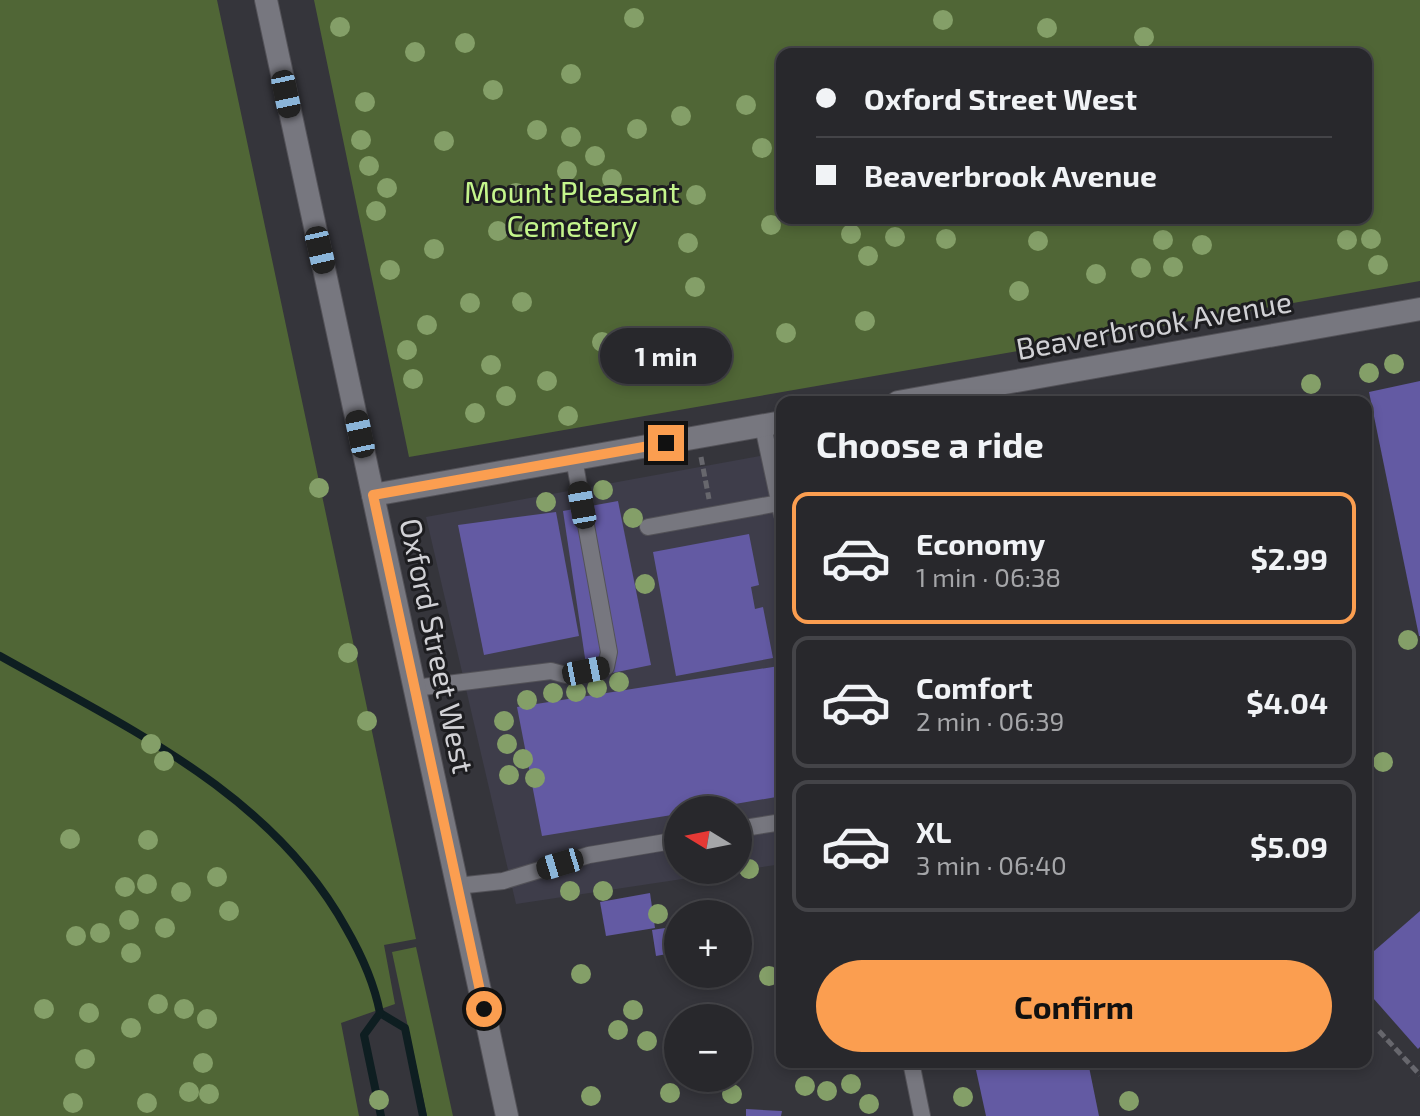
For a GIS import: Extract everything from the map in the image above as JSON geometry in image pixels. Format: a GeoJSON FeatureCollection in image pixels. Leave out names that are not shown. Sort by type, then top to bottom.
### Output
{"type":"FeatureCollection","features":[{"type":"Feature","properties":{"kind":"main road","name":"Oxford Street West"},"geometry":{"type":"LineString","coordinates":[[266,0],[507,1116]]}},
{"type":"Feature","properties":{"kind":"main road","name":"Beaverbrook Avenue"},"geometry":{"type":"LineString","coordinates":[[932,396],[1420,309]]}},
{"type":"Feature","properties":{"kind":"main road"},"geometry":{"type":"LineString","coordinates":[[373,495],[773,424]]}},
{"type":"Feature","properties":{"kind":"lane"},"geometry":{"type":"LineString","coordinates":[[773,424],[776,456]]}},
{"type":"Feature","properties":{"kind":"lane"},"geometry":{"type":"LineString","coordinates":[[415,688],[551,671],[566,675],[606,667],[609,652],[574,459]]}},
{"type":"Feature","properties":{"kind":"lane"},"geometry":{"type":"LineString","coordinates":[[648,527],[712,515],[776,509]]}},
{"type":"Feature","properties":{"kind":"lane"},"geometry":{"type":"LineString","coordinates":[[752,827],[776,823]]}},
{"type":"Feature","properties":{"kind":"lane"},"geometry":{"type":"LineString","coordinates":[[457,886],[503,881],[589,855],[664,842]]}},
{"type":"Feature","properties":{"kind":"lane"},"geometry":{"type":"LineString","coordinates":[[912,1068],[922,1116]]}},
{"type":"Feature","properties":{"kind":"path"},"geometry":{"type":"LineString","coordinates":[[700,452],[712,515]]}},
{"type":"Feature","properties":{"kind":"path"},"geometry":{"type":"LineString","coordinates":[[1379,1031],[1420,1075]]}},
{"type":"Feature","properties":{"kind":"shaded area"},"geometry":{"type":"Polygon","coordinates":[[[776,453],[776,865],[752,869],[752,796],[664,796],[664,882],[516,904],[426,517],[776,453]]]}},
{"type":"Feature","properties":{"kind":"green space"},"geometry":{"type":"Polygon","coordinates":[[[0,0],[217,0],[416,939],[384,945],[395,1004],[341,1023],[359,1116],[0,1116],[0,0]]]}},
{"type":"Feature","properties":{"kind":"green space","name":"Mount Pleasant Cemetery"},"geometry":{"type":"Polygon","coordinates":[[[314,0],[1420,0],[1420,281],[409,457],[314,0]]]}},
{"type":"Feature","properties":{"kind":"green space"},"geometry":{"type":"Polygon","coordinates":[[[416,947],[453,1116],[427,1116],[392,952],[416,947]]]}},
{"type":"Feature","properties":{"kind":"building"},"geometry":{"type":"Polygon","coordinates":[[[1420,381],[1420,636],[1372,396],[1369,392],[1420,381]]]}},
{"type":"Feature","properties":{"kind":"building"},"geometry":{"type":"Polygon","coordinates":[[[618,501],[651,665],[588,678],[563,511],[618,501]]]}},
{"type":"Feature","properties":{"kind":"building"},"geometry":{"type":"Polygon","coordinates":[[[556,512],[579,636],[484,655],[458,525],[556,512]]]}},
{"type":"Feature","properties":{"kind":"building"},"geometry":{"type":"Polygon","coordinates":[[[749,534],[759,585],[751,587],[755,609],[763,607],[773,658],[676,676],[653,552],[749,534]]]}},
{"type":"Feature","properties":{"kind":"building"},"geometry":{"type":"Polygon","coordinates":[[[776,666],[776,797],[752,801],[752,796],[664,796],[664,816],[542,836],[517,707],[776,666]]]}},
{"type":"Feature","properties":{"kind":"building"},"geometry":{"type":"Polygon","coordinates":[[[650,893],[655,928],[606,936],[600,902],[650,893]]]}},
{"type":"Feature","properties":{"kind":"building"},"geometry":{"type":"Polygon","coordinates":[[[1420,911],[1418,1049],[1372,997],[1372,953],[1420,911]]]}},
{"type":"Feature","properties":{"kind":"building"},"geometry":{"type":"Polygon","coordinates":[[[664,928],[664,955],[656,956],[652,930],[664,928]]]}},
{"type":"Feature","properties":{"kind":"building"},"geometry":{"type":"Polygon","coordinates":[[[1089,1068],[1099,1116],[986,1116],[976,1070],[1089,1068]]]}},
{"type":"Feature","properties":{"kind":"building"},"geometry":{"type":"Polygon","coordinates":[[[746,1109],[782,1111],[781,1116],[746,1116],[746,1109]]]}},
{"type":"Feature","properties":{"kind":"waterway"},"geometry":{"type":"LineString","coordinates":[[0,656],[146,738],[238,802],[279,839],[315,881],[346,928],[366,969],[380,1013],[405,1028],[423,1116]]}},
{"type":"Feature","properties":{"kind":"waterway"},"geometry":{"type":"LineString","coordinates":[[380,1013],[364,1035],[381,1116]]}},
{"type":"Feature","properties":{"kind":"route"},"geometry":{"type":"LineString","coordinates":[[484,1009],[373,495],[666,443]]}}]}
